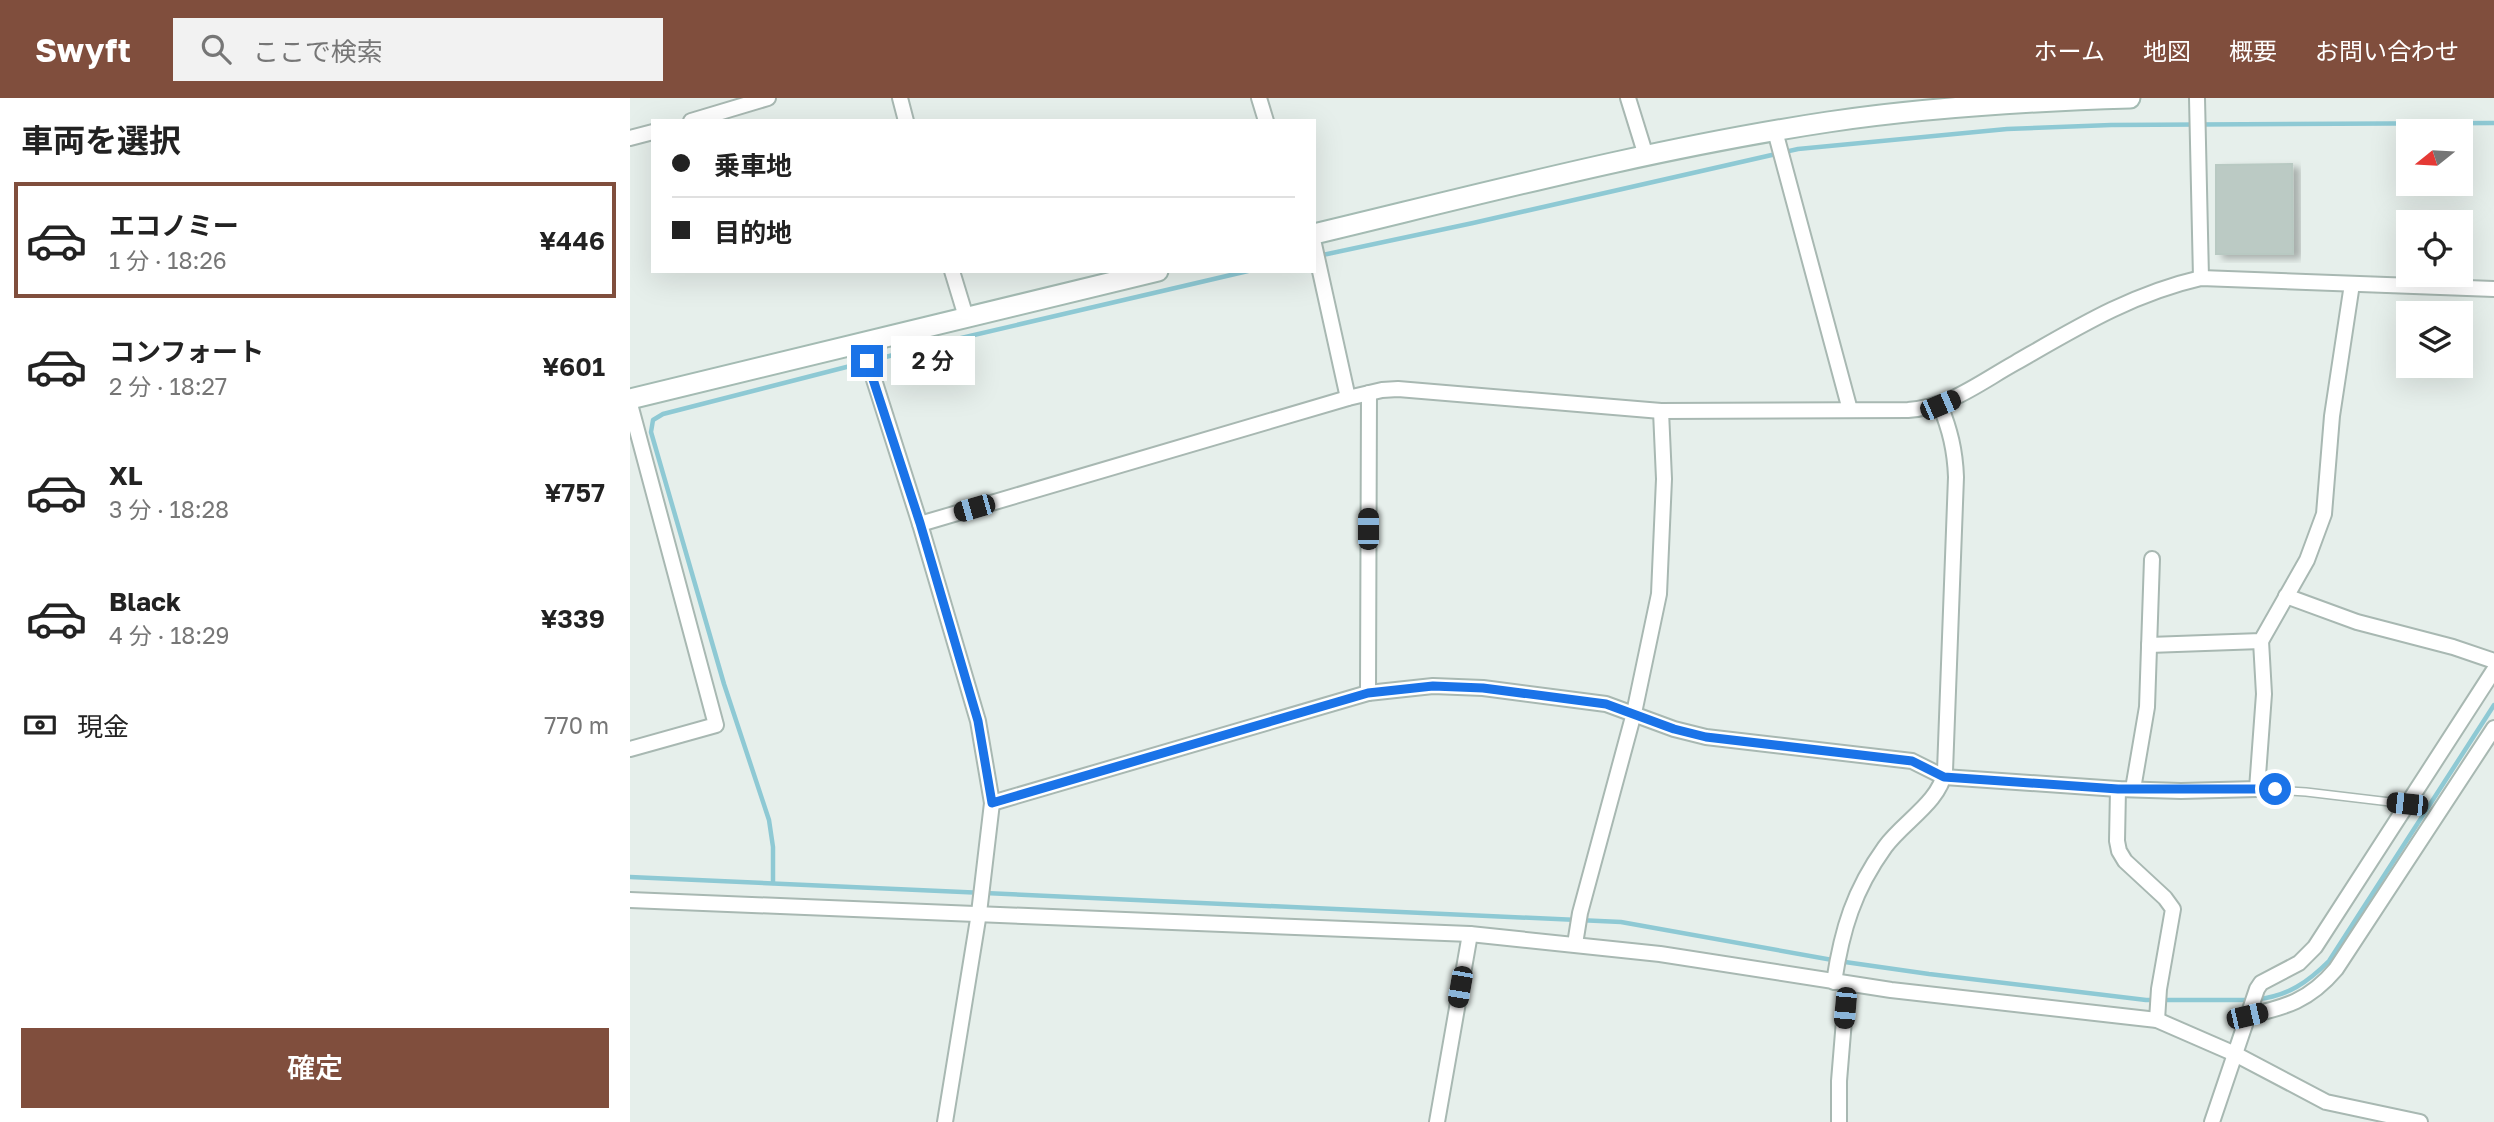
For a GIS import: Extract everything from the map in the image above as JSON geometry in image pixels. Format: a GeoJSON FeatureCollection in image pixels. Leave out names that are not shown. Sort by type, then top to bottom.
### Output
{"type":"FeatureCollection","features":[{"type":"Feature","properties":{"kind":"street"},"geometry":{"type":"LineString","coordinates":[[698,119],[768,98]]}},
{"type":"Feature","properties":{"kind":"street"},"geometry":{"type":"LineString","coordinates":[[900,98],[905,119]]}},
{"type":"Feature","properties":{"kind":"street"},"geometry":{"type":"LineString","coordinates":[[1259,98],[1265,119]]}},
{"type":"Feature","properties":{"kind":"street"},"geometry":{"type":"LineString","coordinates":[[1628,98],[1646,156]]}},
{"type":"Feature","properties":{"kind":"street"},"geometry":{"type":"LineString","coordinates":[[1316,234],[1646,156],[1776,139],[1859,118],[1971,105],[2130,98]]}},
{"type":"Feature","properties":{"kind":"street"},"geometry":{"type":"LineString","coordinates":[[2197,98],[2201,278]]}},
{"type":"Feature","properties":{"kind":"street"},"geometry":{"type":"LineString","coordinates":[[630,138],[651,133]]}},
{"type":"Feature","properties":{"kind":"street"},"geometry":{"type":"LineString","coordinates":[[1776,139],[1850,410]]}},
{"type":"Feature","properties":{"kind":"street"},"geometry":{"type":"LineString","coordinates":[[1317,256],[1348,398]]}},
{"type":"Feature","properties":{"kind":"street"},"geometry":{"type":"LineString","coordinates":[[953,273],[966,317]]}},
{"type":"Feature","properties":{"kind":"street"},"geometry":{"type":"LineString","coordinates":[[630,749],[716,725],[630,401],[1150,273]]}},
{"type":"Feature","properties":{"kind":"street"},"geometry":{"type":"LineString","coordinates":[[920,523],[1369,393],[1398,389],[1661,411],[1908,410],[1940,405],[1957,398],[2063,335],[2126,302],[2165,286],[2201,278],[2494,289]]}},
{"type":"Feature","properties":{"kind":"street"},"geometry":{"type":"LineString","coordinates":[[992,803],[1368,693],[1461,685],[1606,704],[1674,729],[1706,737],[1912,761],[1944,777],[2126,789],[2258,789],[2264,694],[2261,641],[2314,545],[2324,514],[2332,416],[2352,284]]}},
{"type":"Feature","properties":{"kind":"street"},"geometry":{"type":"LineString","coordinates":[[862,342],[920,523],[978,721],[992,803],[979,910],[945,1122]]}},
{"type":"Feature","properties":{"kind":"street"},"geometry":{"type":"LineString","coordinates":[[1368,693],[1369,393]]}},
{"type":"Feature","properties":{"kind":"street"},"geometry":{"type":"LineString","coordinates":[[1839,1122],[1839,949],[1847,917],[1867,874],[1893,836],[1934,796],[1944,777],[1956,477],[1951,431],[1940,405]]}},
{"type":"Feature","properties":{"kind":"street"},"geometry":{"type":"LineString","coordinates":[[1576,939],[1580,913],[1634,713],[1659,594],[1664,479],[1661,411]]}},
{"type":"Feature","properties":{"kind":"street"},"geometry":{"type":"LineString","coordinates":[[2152,559],[2147,707],[2126,789],[2117,841],[2119,852],[2125,861],[2165,898],[2173,909],[2157,1016]]}},
{"type":"Feature","properties":{"kind":"street"},"geometry":{"type":"LineString","coordinates":[[2286,596],[2357,622],[2453,647],[2494,661]]}},
{"type":"Feature","properties":{"kind":"street"},"geometry":{"type":"LineString","coordinates":[[2149,645],[2261,641]]}},
{"type":"Feature","properties":{"kind":"street"},"geometry":{"type":"LineString","coordinates":[[2213,1122],[2257,989],[2261,983],[2288,971],[2308,955],[2494,670]]}},
{"type":"Feature","properties":{"kind":"street"},"geometry":{"type":"LineString","coordinates":[[2248,1013],[2284,1008],[2301,1000],[2331,974],[2494,728]]}},
{"type":"Feature","properties":{"kind":"street"},"geometry":{"type":"LineString","coordinates":[[630,900],[979,910],[1576,939],[1660,954],[1839,979],[2157,1016],[2326,1102],[2420,1122]]}},
{"type":"Feature","properties":{"kind":"street"},"geometry":{"type":"LineString","coordinates":[[1437,1122],[1470,934]]}},
{"type":"Feature","properties":{"kind":"lane"},"geometry":{"type":"LineString","coordinates":[[2258,789],[2407,804]]}},
{"type":"Feature","properties":{"kind":"building"},"geometry":{"type":"Polygon","coordinates":[[[2292,164],[2293,254],[2216,254],[2216,165],[2292,164]]]}},
{"type":"Feature","properties":{"kind":"waterway"},"geometry":{"type":"LineString","coordinates":[[1318,256],[1798,149],[2007,129],[2111,125],[2494,123]]}},
{"type":"Feature","properties":{"kind":"waterway"},"geometry":{"type":"LineString","coordinates":[[773,883],[773,847],[769,820],[724,684],[651,432],[653,420],[663,414],[944,342],[1239,273]]}},
{"type":"Feature","properties":{"kind":"waterway"},"geometry":{"type":"LineString","coordinates":[[2258,999],[2279,995],[2297,987],[2329,961],[2494,705]]}},
{"type":"Feature","properties":{"kind":"waterway"},"geometry":{"type":"LineString","coordinates":[[630,877],[1621,922],[1838,961],[1929,974],[2146,1000],[2249,1000]]}},
{"type":"Feature","properties":{"kind":"route"},"geometry":{"type":"LineString","coordinates":[[867,361],[920,523],[978,721],[992,803],[1368,693],[1461,685],[1606,704],[1674,729],[1706,737],[1912,761],[1944,777],[2118,789],[2275,789]]}}]}
